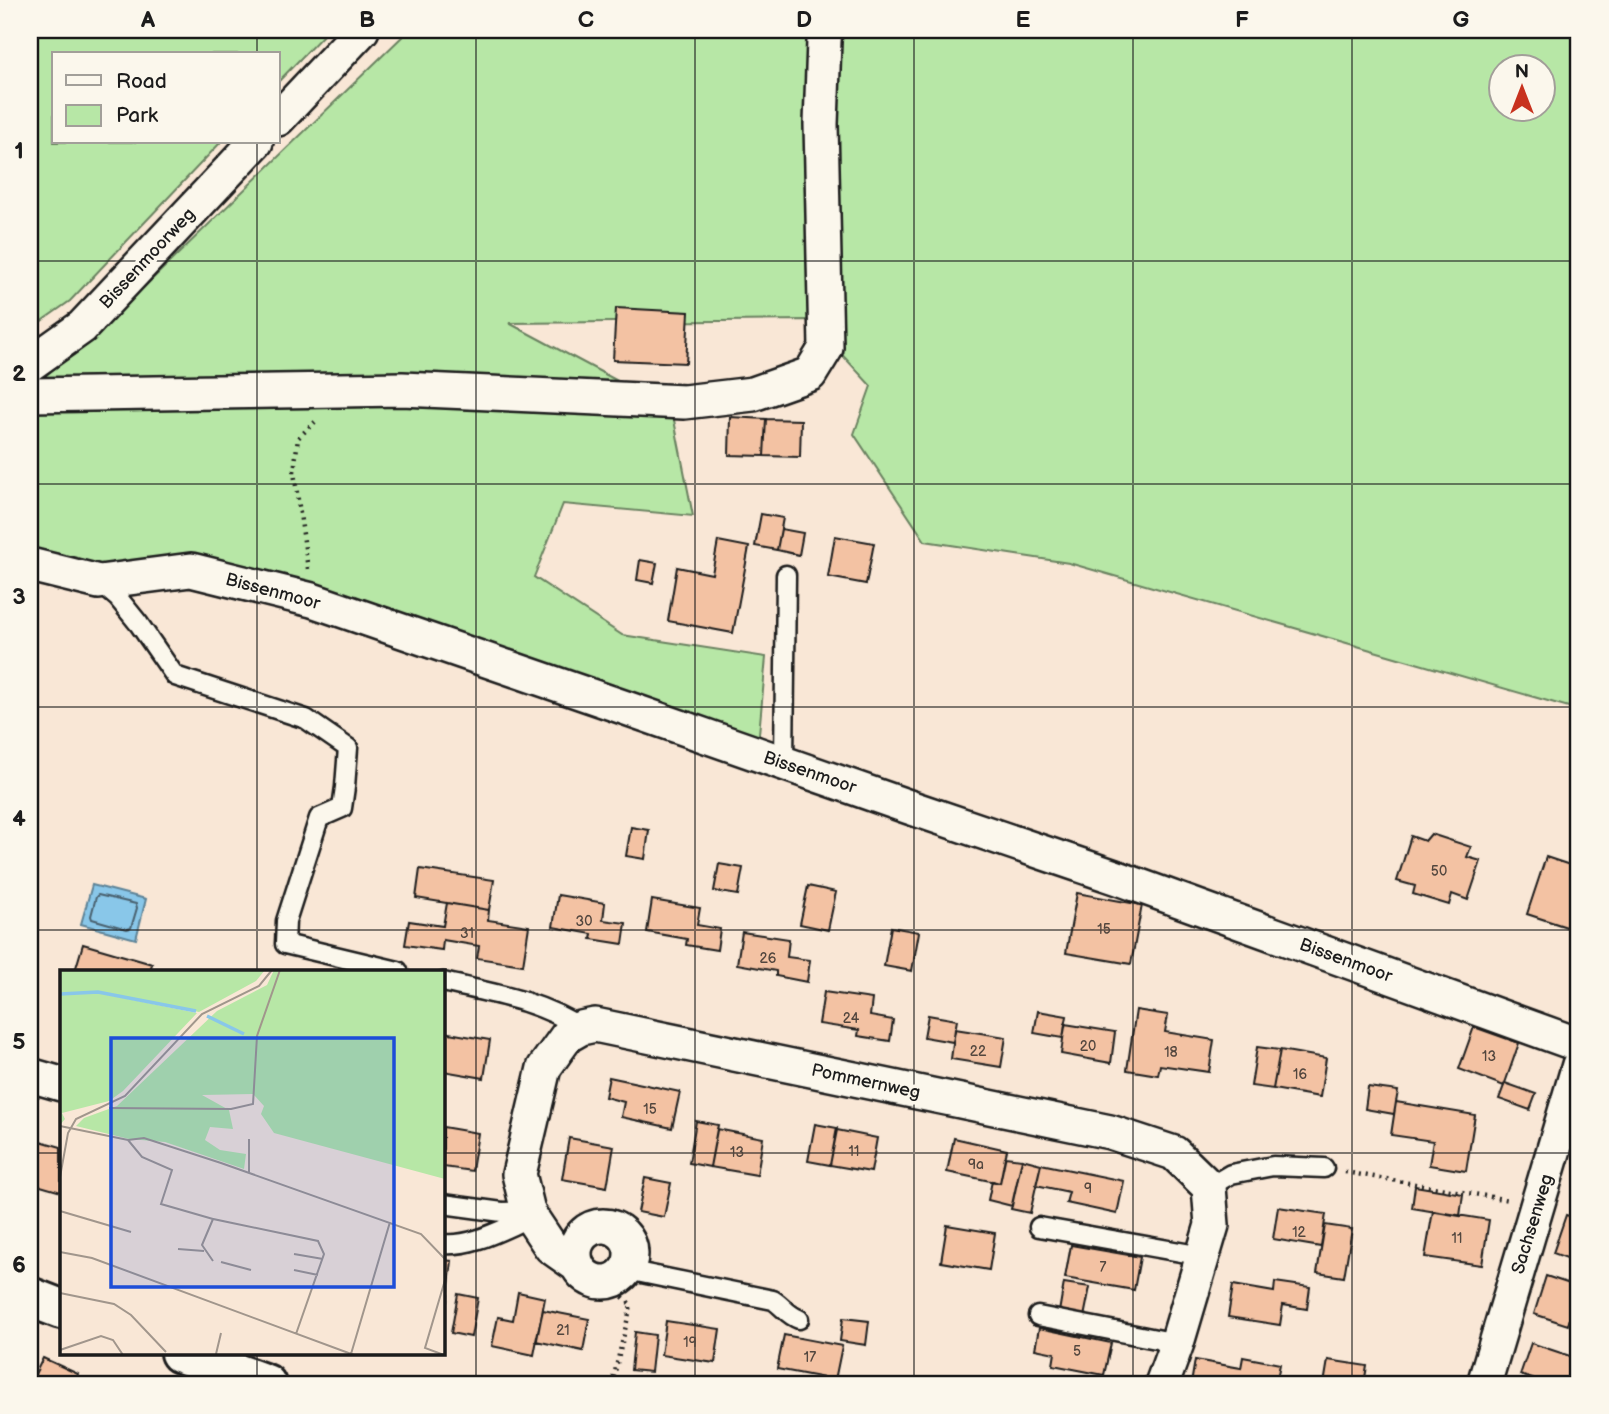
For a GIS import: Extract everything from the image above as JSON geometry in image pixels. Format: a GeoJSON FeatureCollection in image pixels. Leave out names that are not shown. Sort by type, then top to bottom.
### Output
{"type":"FeatureCollection","features":[{"type":"Feature","properties":{"kind":"street"},"geometry":{"type":"LineString","coordinates":[[280,117],[362,30]]}},
{"type":"Feature","properties":{"kind":"street"},"geometry":{"type":"LineString","coordinates":[[30,395],[402,389],[684,402],[753,394],[810,374],[826,348],[821,124],[825,30]]}},
{"type":"Feature","properties":{"kind":"street","name":"Bissenmoorweg"},"geometry":{"type":"LineString","coordinates":[[30,364],[82,327],[255,144]]}},
{"type":"Feature","properties":{"kind":"street","name":"Bissenmoor"},"geometry":{"type":"LineString","coordinates":[[30,565],[99,582],[191,570],[312,600],[1118,878],[1579,1045]]}},
{"type":"Feature","properties":{"kind":"street","name":"Pommernweg"},"geometry":{"type":"LineString","coordinates":[[580,1028],[596,1025],[1110,1132],[1174,1153],[1209,1187]]}},
{"type":"Feature","properties":{"kind":"street"},"geometry":{"type":"LineString","coordinates":[[580,1028],[567,1036],[544,1068],[519,1174],[529,1214],[551,1247],[602,1273]]}},
{"type":"Feature","properties":{"kind":"street","name":"Sachsenweg"},"geometry":{"type":"LineString","coordinates":[[1484,1384],[1579,1065]]}},
{"type":"Feature","properties":{"kind":"street"},"geometry":{"type":"LineString","coordinates":[[30,1075],[60,1084]]}},
{"type":"Feature","properties":{"kind":"street"},"geometry":{"type":"LineString","coordinates":[[1162,1384],[1212,1225],[1209,1187]]}},
{"type":"Feature","properties":{"kind":"street"},"geometry":{"type":"LineString","coordinates":[[30,1297],[60,1309]]}},
{"type":"Feature","properties":{"kind":"street"},"geometry":{"type":"LineString","coordinates":[[183,1354],[266,1384]]}},
{"type":"Feature","properties":{"kind":"lane"},"geometry":{"type":"LineString","coordinates":[[785,763],[786,575]]}},
{"type":"Feature","properties":{"kind":"lane"},"geometry":{"type":"LineString","coordinates":[[99,582],[118,598],[132,615],[174,676],[306,719],[348,748],[342,808],[319,818],[286,922],[285,944],[394,970]]}},
{"type":"Feature","properties":{"kind":"lane"},"geometry":{"type":"LineString","coordinates":[[444,982],[537,1005],[565,1017],[580,1028]]}},
{"type":"Feature","properties":{"kind":"lane"},"geometry":{"type":"LineString","coordinates":[[1209,1187],[1231,1174],[1273,1166],[1324,1168]]}},
{"type":"Feature","properties":{"kind":"lane"},"geometry":{"type":"LineString","coordinates":[[444,1204],[529,1214]]}},
{"type":"Feature","properties":{"kind":"lane"},"geometry":{"type":"LineString","coordinates":[[444,1244],[468,1242],[529,1214]]}},
{"type":"Feature","properties":{"kind":"lane"},"geometry":{"type":"LineString","coordinates":[[1039,1227],[1203,1256]]}},
{"type":"Feature","properties":{"kind":"lane"},"geometry":{"type":"LineString","coordinates":[[602,1273],[773,1300],[782,1306],[788,1315],[799,1320]]}},
{"type":"Feature","properties":{"kind":"lane"},"geometry":{"type":"LineString","coordinates":[[1038,1316],[1177,1343]]}},
{"type":"Feature","properties":{"kind":"path"},"geometry":{"type":"LineString","coordinates":[[312,600],[294,472],[298,438],[318,418]]}},
{"type":"Feature","properties":{"kind":"path"},"geometry":{"type":"LineString","coordinates":[[1324,1168],[1538,1205]]}},
{"type":"Feature","properties":{"kind":"path"},"geometry":{"type":"LineString","coordinates":[[602,1273],[631,1305],[612,1384]]}},
{"type":"Feature","properties":{"kind":"green space"},"geometry":{"type":"Polygon","coordinates":[[[30,30],[328,30],[280,80],[280,52],[52,52],[52,144],[219,144],[70,301],[30,329],[30,30]]]}},
{"type":"Feature","properties":{"kind":"green space"},"geometry":{"type":"Polygon","coordinates":[[[409,30],[1579,30],[1579,710],[1069,563],[925,541],[854,434],[871,386],[810,320],[509,323],[672,410],[693,516],[563,504],[534,577],[622,635],[766,657],[758,745],[310,591],[102,575],[30,559],[30,387],[104,326],[409,30]]]}},
{"type":"Feature","properties":{"kind":"water"},"geometry":{"type":"Polygon","coordinates":[[[92,885],[146,899],[136,939],[81,924],[92,885]]]}},
{"type":"Feature","properties":{"kind":"building"},"geometry":{"type":"Polygon","coordinates":[[[616,308],[689,312],[686,363],[613,360],[616,308]]]}},
{"type":"Feature","properties":{"kind":"building"},"geometry":{"type":"Polygon","coordinates":[[[730,417],[766,419],[764,456],[729,455],[730,417]]]}},
{"type":"Feature","properties":{"kind":"building"},"geometry":{"type":"Polygon","coordinates":[[[766,419],[801,420],[800,457],[764,456],[766,419]]]}},
{"type":"Feature","properties":{"kind":"building"},"geometry":{"type":"Polygon","coordinates":[[[761,514],[783,518],[777,550],[755,546],[761,514]]]}},
{"type":"Feature","properties":{"kind":"building"},"geometry":{"type":"Polygon","coordinates":[[[781,529],[803,533],[799,555],[777,550],[781,529]]]}},
{"type":"Feature","properties":{"kind":"building"},"geometry":{"type":"Polygon","coordinates":[[[835,536],[874,543],[866,584],[828,577],[835,536]]]}},
{"type":"Feature","properties":{"kind":"building"},"geometry":{"type":"Polygon","coordinates":[[[718,541],[749,547],[733,633],[668,621],[677,567],[712,574],[718,541]]]}},
{"type":"Feature","properties":{"kind":"building"},"geometry":{"type":"Polygon","coordinates":[[[640,560],[657,563],[653,583],[637,580],[640,560]]]}},
{"type":"Feature","properties":{"kind":"building"},"geometry":{"type":"Polygon","coordinates":[[[631,827],[649,830],[645,859],[626,856],[631,827]]]}},
{"type":"Feature","properties":{"kind":"building"},"geometry":{"type":"Polygon","coordinates":[[[1431,834],[1471,847],[1467,857],[1481,861],[1468,900],[1452,894],[1449,905],[1413,894],[1415,886],[1397,881],[1411,836],[1425,841],[1431,834]]]}},
{"type":"Feature","properties":{"kind":"building"},"geometry":{"type":"Polygon","coordinates":[[[1546,857],[1579,868],[1579,931],[1527,914],[1546,857]]]}},
{"type":"Feature","properties":{"kind":"building"},"geometry":{"type":"Polygon","coordinates":[[[719,864],[743,868],[738,895],[714,891],[719,864]]]}},
{"type":"Feature","properties":{"kind":"building"},"geometry":{"type":"Polygon","coordinates":[[[420,869],[494,880],[489,910],[416,898],[420,869]]]}},
{"type":"Feature","properties":{"kind":"building"},"geometry":{"type":"Polygon","coordinates":[[[808,886],[836,892],[828,930],[800,924],[808,886]]]}},
{"type":"Feature","properties":{"kind":"building"},"geometry":{"type":"Polygon","coordinates":[[[1077,893],[1142,905],[1131,964],[1066,953],[1077,893]]]}},
{"type":"Feature","properties":{"kind":"building"},"geometry":{"type":"Polygon","coordinates":[[[558,895],[605,903],[603,920],[626,923],[623,944],[591,939],[592,934],[553,927],[558,895]]]}},
{"type":"Feature","properties":{"kind":"building"},"geometry":{"type":"Polygon","coordinates":[[[652,900],[700,908],[697,925],[720,929],[717,950],[686,945],[687,939],[647,932],[652,900]]]}},
{"type":"Feature","properties":{"kind":"building"},"geometry":{"type":"Polygon","coordinates":[[[447,903],[489,910],[488,920],[529,926],[523,965],[477,958],[479,946],[443,940],[442,950],[405,945],[409,921],[443,926],[447,903]]]}},
{"type":"Feature","properties":{"kind":"building"},"geometry":{"type":"Polygon","coordinates":[[[891,927],[919,932],[912,971],[884,966],[891,927]]]}},
{"type":"Feature","properties":{"kind":"building"},"geometry":{"type":"Polygon","coordinates":[[[742,932],[789,939],[787,957],[810,960],[807,982],[776,976],[776,971],[737,964],[742,932]]]}},
{"type":"Feature","properties":{"kind":"building"},"geometry":{"type":"Polygon","coordinates":[[[83,944],[152,964],[150,970],[75,970],[83,944]]]}},
{"type":"Feature","properties":{"kind":"building"},"geometry":{"type":"Polygon","coordinates":[[[824,992],[872,999],[870,1016],[893,1020],[890,1041],[858,1036],[859,1030],[819,1024],[824,992]]]}},
{"type":"Feature","properties":{"kind":"building"},"geometry":{"type":"Polygon","coordinates":[[[1136,1010],[1168,1015],[1165,1032],[1214,1040],[1209,1072],[1160,1065],[1158,1075],[1127,1070],[1136,1010]]]}},
{"type":"Feature","properties":{"kind":"building"},"geometry":{"type":"Polygon","coordinates":[[[1038,1011],[1067,1016],[1063,1038],[1034,1033],[1038,1011]]]}},
{"type":"Feature","properties":{"kind":"building"},"geometry":{"type":"Polygon","coordinates":[[[928,1015],[957,1020],[953,1042],[924,1037],[928,1015]]]}},
{"type":"Feature","properties":{"kind":"building"},"geometry":{"type":"Polygon","coordinates":[[[1065,1024],[1115,1032],[1111,1063],[1061,1054],[1065,1024]]]}},
{"type":"Feature","properties":{"kind":"building"},"geometry":{"type":"Polygon","coordinates":[[[1474,1027],[1519,1043],[1504,1086],[1459,1069],[1474,1027]]]}},
{"type":"Feature","properties":{"kind":"building"},"geometry":{"type":"Polygon","coordinates":[[[955,1029],[1006,1037],[1001,1067],[951,1059],[955,1029]]]}},
{"type":"Feature","properties":{"kind":"building"},"geometry":{"type":"Polygon","coordinates":[[[444,1032],[490,1040],[484,1078],[444,1071],[444,1032]]]}},
{"type":"Feature","properties":{"kind":"building"},"geometry":{"type":"Polygon","coordinates":[[[1257,1047],[1280,1050],[1273,1089],[1251,1086],[1257,1047]]]}},
{"type":"Feature","properties":{"kind":"building"},"geometry":{"type":"Polygon","coordinates":[[[1280,1050],[1326,1058],[1320,1097],[1273,1089],[1280,1050]]]}},
{"type":"Feature","properties":{"kind":"building"},"geometry":{"type":"Polygon","coordinates":[[[609,1077],[680,1092],[672,1128],[621,1117],[624,1102],[605,1097],[609,1077]]]}},
{"type":"Feature","properties":{"kind":"building"},"geometry":{"type":"Polygon","coordinates":[[[1505,1083],[1536,1094],[1530,1110],[1499,1099],[1505,1083]]]}},
{"type":"Feature","properties":{"kind":"building"},"geometry":{"type":"Polygon","coordinates":[[[1368,1087],[1398,1091],[1394,1114],[1365,1109],[1368,1087]]]}},
{"type":"Feature","properties":{"kind":"building"},"geometry":{"type":"Polygon","coordinates":[[[1396,1102],[1475,1115],[1466,1171],[1429,1165],[1433,1141],[1391,1135],[1396,1102]]]}},
{"type":"Feature","properties":{"kind":"building"},"geometry":{"type":"Polygon","coordinates":[[[696,1121],[718,1125],[710,1167],[689,1163],[696,1121]]]}},
{"type":"Feature","properties":{"kind":"building"},"geometry":{"type":"Polygon","coordinates":[[[815,1124],[837,1128],[830,1165],[808,1161],[815,1124]]]}},
{"type":"Feature","properties":{"kind":"building"},"geometry":{"type":"Polygon","coordinates":[[[444,1127],[478,1133],[472,1171],[444,1167],[444,1127]]]}},
{"type":"Feature","properties":{"kind":"building"},"geometry":{"type":"Polygon","coordinates":[[[717,1129],[763,1138],[757,1175],[710,1167],[717,1129]]]}},
{"type":"Feature","properties":{"kind":"building"},"geometry":{"type":"Polygon","coordinates":[[[837,1130],[877,1138],[871,1172],[830,1165],[837,1130]]]}},
{"type":"Feature","properties":{"kind":"building"},"geometry":{"type":"Polygon","coordinates":[[[30,1138],[60,1147],[60,1192],[30,1183],[30,1138]]]}},
{"type":"Feature","properties":{"kind":"building"},"geometry":{"type":"Polygon","coordinates":[[[569,1138],[614,1146],[607,1187],[562,1179],[569,1138]]]}},
{"type":"Feature","properties":{"kind":"building"},"geometry":{"type":"Polygon","coordinates":[[[954,1138],[1007,1150],[1000,1183],[947,1172],[954,1138]]]}},
{"type":"Feature","properties":{"kind":"building"},"geometry":{"type":"Polygon","coordinates":[[[1005,1157],[1022,1159],[1012,1206],[988,1200],[992,1181],[1000,1183],[1005,1157]]]}},
{"type":"Feature","properties":{"kind":"building"},"geometry":{"type":"Polygon","coordinates":[[[1022,1159],[1041,1164],[1030,1213],[1011,1209],[1022,1159]]]}},
{"type":"Feature","properties":{"kind":"building"},"geometry":{"type":"Polygon","coordinates":[[[1041,1164],[1124,1181],[1117,1214],[1066,1203],[1069,1192],[1036,1185],[1041,1164]]]}},
{"type":"Feature","properties":{"kind":"building"},"geometry":{"type":"Polygon","coordinates":[[[645,1178],[671,1183],[664,1217],[638,1212],[645,1178]]]}},
{"type":"Feature","properties":{"kind":"building"},"geometry":{"type":"Polygon","coordinates":[[[1415,1186],[1463,1194],[1460,1216],[1412,1208],[1415,1186]]]}},
{"type":"Feature","properties":{"kind":"building"},"geometry":{"type":"Polygon","coordinates":[[[1278,1207],[1326,1214],[1321,1247],[1273,1239],[1278,1207]]]}},
{"type":"Feature","properties":{"kind":"building"},"geometry":{"type":"Polygon","coordinates":[[[1433,1211],[1489,1220],[1482,1265],[1425,1257],[1433,1211]]]}},
{"type":"Feature","properties":{"kind":"building"},"geometry":{"type":"Polygon","coordinates":[[[1566,1215],[1579,1219],[1579,1255],[1575,1261],[1553,1253],[1566,1215]]]}},
{"type":"Feature","properties":{"kind":"building"},"geometry":{"type":"Polygon","coordinates":[[[947,1225],[995,1233],[989,1270],[941,1262],[947,1225]]]}},
{"type":"Feature","properties":{"kind":"building"},"geometry":{"type":"Polygon","coordinates":[[[1325,1225],[1352,1229],[1344,1277],[1317,1273],[1325,1225]]]}},
{"type":"Feature","properties":{"kind":"building"},"geometry":{"type":"Polygon","coordinates":[[[1071,1245],[1140,1257],[1134,1290],[1065,1278],[1071,1245]]]}},
{"type":"Feature","properties":{"kind":"building"},"geometry":{"type":"Polygon","coordinates":[[[444,1260],[452,1261],[447,1301],[444,1300],[444,1260]]]}},
{"type":"Feature","properties":{"kind":"building"},"geometry":{"type":"Polygon","coordinates":[[[1546,1276],[1579,1287],[1568,1325],[1534,1314],[1546,1276]]]}},
{"type":"Feature","properties":{"kind":"building"},"geometry":{"type":"Polygon","coordinates":[[[1275,1282],[1310,1287],[1307,1309],[1283,1305],[1280,1325],[1228,1317],[1233,1285],[1274,1292],[1275,1282]]]}},
{"type":"Feature","properties":{"kind":"building"},"geometry":{"type":"Polygon","coordinates":[[[1064,1283],[1090,1287],[1084,1317],[1059,1312],[1064,1283]]]}},
{"type":"Feature","properties":{"kind":"building"},"geometry":{"type":"Polygon","coordinates":[[[518,1292],[545,1298],[534,1355],[492,1346],[498,1317],[513,1320],[518,1292]]]}},
{"type":"Feature","properties":{"kind":"building"},"geometry":{"type":"Polygon","coordinates":[[[458,1294],[478,1298],[471,1337],[451,1333],[458,1294]]]}},
{"type":"Feature","properties":{"kind":"building"},"geometry":{"type":"Polygon","coordinates":[[[543,1310],[589,1319],[583,1351],[536,1341],[543,1310]]]}},
{"type":"Feature","properties":{"kind":"building"},"geometry":{"type":"Polygon","coordinates":[[[843,1318],[869,1321],[866,1345],[840,1341],[843,1318]]]}},
{"type":"Feature","properties":{"kind":"building"},"geometry":{"type":"Polygon","coordinates":[[[666,1321],[720,1329],[715,1363],[661,1355],[666,1321]]]}},
{"type":"Feature","properties":{"kind":"building"},"geometry":{"type":"Polygon","coordinates":[[[1039,1328],[1111,1343],[1104,1375],[1053,1365],[1055,1353],[1035,1349],[1039,1328]]]}},
{"type":"Feature","properties":{"kind":"building"},"geometry":{"type":"Polygon","coordinates":[[[635,1332],[655,1335],[651,1372],[631,1370],[635,1332]]]}},
{"type":"Feature","properties":{"kind":"building"},"geometry":{"type":"Polygon","coordinates":[[[784,1335],[842,1346],[835,1380],[777,1369],[784,1335]]]}},
{"type":"Feature","properties":{"kind":"building"},"geometry":{"type":"Polygon","coordinates":[[[1531,1343],[1579,1359],[1579,1384],[1548,1384],[1520,1375],[1531,1343]]]}},
{"type":"Feature","properties":{"kind":"building"},"geometry":{"type":"Polygon","coordinates":[[[1243,1357],[1280,1364],[1276,1384],[1191,1384],[1195,1360],[1241,1368],[1243,1357]]]}},
{"type":"Feature","properties":{"kind":"building"},"geometry":{"type":"Polygon","coordinates":[[[43,1358],[78,1374],[74,1384],[30,1384],[43,1358]]]}},
{"type":"Feature","properties":{"kind":"building"},"geometry":{"type":"Polygon","coordinates":[[[1328,1360],[1367,1366],[1364,1384],[1324,1384],[1328,1360]]]}}]}
